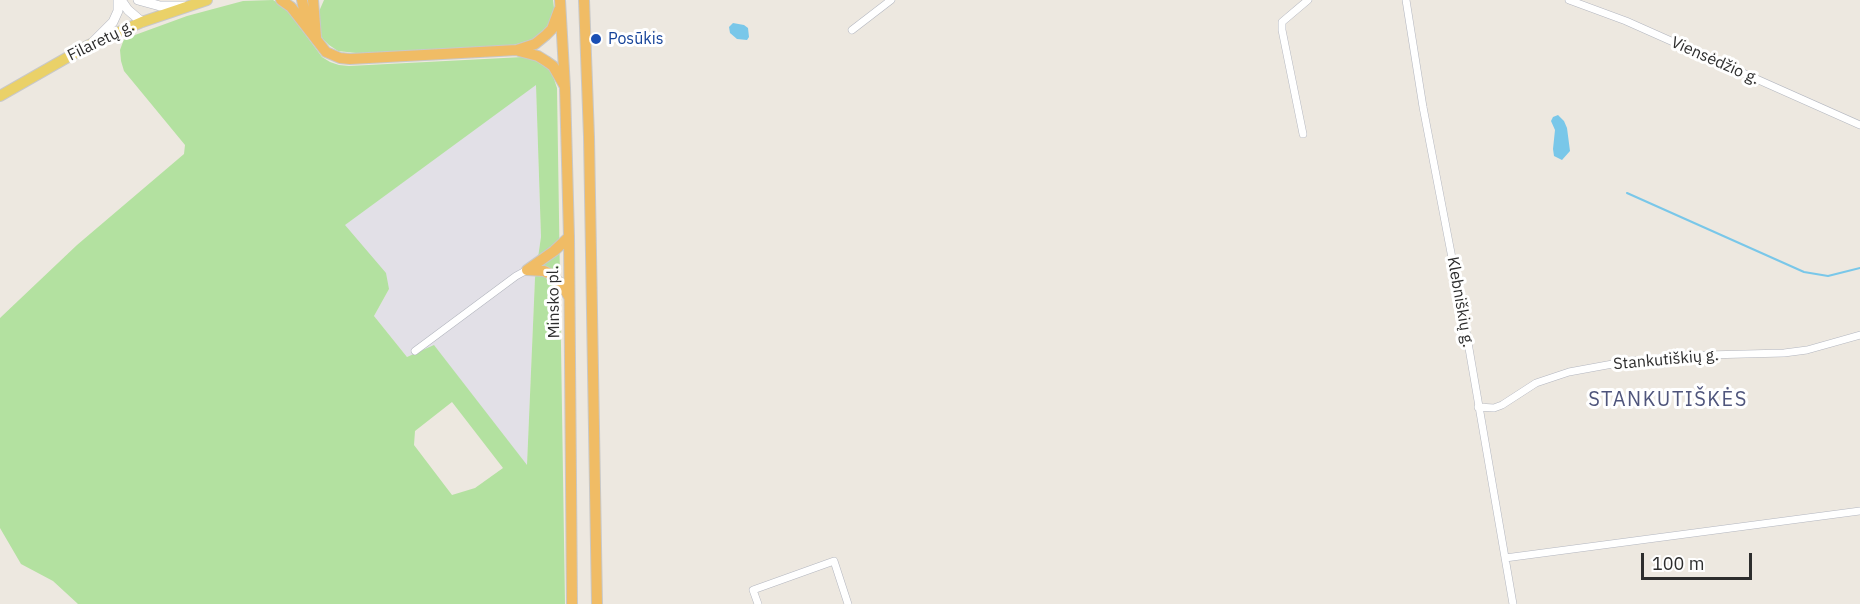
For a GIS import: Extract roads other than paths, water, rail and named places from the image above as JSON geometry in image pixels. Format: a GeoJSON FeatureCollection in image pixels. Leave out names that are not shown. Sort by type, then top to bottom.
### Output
{"type":"FeatureCollection","features":[{"type":"Feature","properties":{"kind":"highway"},"geometry":{"type":"LineString","coordinates":[[281,0],[291,7],[326,52],[340,58],[350,59],[517,50],[535,44],[552,29],[561,2]]}},
{"type":"Feature","properties":{"kind":"highway"},"geometry":{"type":"LineString","coordinates":[[302,0],[308,27]]}},
{"type":"Feature","properties":{"kind":"highway"},"geometry":{"type":"LineString","coordinates":[[313,0],[316,40]]}},
{"type":"Feature","properties":{"kind":"highway"},"geometry":{"type":"LineString","coordinates":[[314,14],[320,0]]}},
{"type":"Feature","properties":{"kind":"highway"},"geometry":{"type":"LineString","coordinates":[[584,0],[589,137],[597,604]]}},
{"type":"Feature","properties":{"kind":"highway","name":"Minsko pl."},"geometry":{"type":"LineString","coordinates":[[561,2],[569,237],[572,604]]}},
{"type":"Feature","properties":{"kind":"highway"},"geometry":{"type":"LineString","coordinates":[[517,50],[538,56],[553,66],[565,88]]}},
{"type":"Feature","properties":{"kind":"highway"},"geometry":{"type":"LineString","coordinates":[[527,270],[554,252],[569,237]]}},
{"type":"Feature","properties":{"kind":"highway"},"geometry":{"type":"LineString","coordinates":[[527,270],[544,271],[556,278],[570,298]]}},
{"type":"Feature","properties":{"kind":"main road"},"geometry":{"type":"LineString","coordinates":[[119,0],[141,21]]}},
{"type":"Feature","properties":{"kind":"main road"},"geometry":{"type":"LineString","coordinates":[[89,45],[113,22],[118,11],[119,0]]}},
{"type":"Feature","properties":{"kind":"main road"},"geometry":{"type":"LineString","coordinates":[[134,0],[141,21]]}},
{"type":"Feature","properties":{"kind":"main road"},"geometry":{"type":"LineString","coordinates":[[138,0],[159,6],[184,6]]}},
{"type":"Feature","properties":{"kind":"main road","name":"Filaretų g."},"geometry":{"type":"LineString","coordinates":[[0,96],[89,45],[141,21],[207,0]]}},
{"type":"Feature","properties":{"kind":"street"},"geometry":{"type":"LineString","coordinates":[[852,30],[891,0]]}},
{"type":"Feature","properties":{"kind":"street"},"geometry":{"type":"LineString","coordinates":[[1303,134],[1282,22],[1308,0]]}},
{"type":"Feature","properties":{"kind":"street","name":"Klebniškių g."},"geometry":{"type":"LineString","coordinates":[[1406,0],[1423,107],[1464,320],[1513,604]]}},
{"type":"Feature","properties":{"kind":"street","name":"Viensėdžio g."},"geometry":{"type":"LineString","coordinates":[[1569,0],[1626,21],[1860,125]]}},
{"type":"Feature","properties":{"kind":"street"},"geometry":{"type":"LineString","coordinates":[[415,351],[527,270]]}},
{"type":"Feature","properties":{"kind":"street","name":"Stankutiškių g."},"geometry":{"type":"LineString","coordinates":[[1478,407],[1494,408],[1502,405],[1536,383],[1569,372],[1629,361],[1808,350],[1860,334]]}},
{"type":"Feature","properties":{"kind":"street"},"geometry":{"type":"LineString","coordinates":[[1505,558],[1860,511]]}},
{"type":"Feature","properties":{"kind":"street"},"geometry":{"type":"LineString","coordinates":[[758,604],[753,590],[834,561],[848,604]]}},
{"type":"Feature","properties":{"kind":"water"},"geometry":{"type":"Polygon","coordinates":[[[733,23],[748,28],[747,40],[737,39],[730,33],[729,27],[733,23]]]}},
{"type":"Feature","properties":{"kind":"water"},"geometry":{"type":"Polygon","coordinates":[[[1558,115],[1567,128],[1570,151],[1562,160],[1554,156],[1553,149],[1555,130],[1551,121],[1558,115]]]}},
{"type":"Feature","properties":{"kind":"waterway"},"geometry":{"type":"LineString","coordinates":[[1627,193],[1804,272],[1828,276],[1860,268]]}},
{"type":"Feature","properties":{"kind":"place","name":"Posūkis"},"geometry":{"type":"Point","coordinates":[596,39]}},
{"type":"Feature","properties":{"kind":"district","name":"STANKUTIŠKĖS"},"geometry":{"type":"Point","coordinates":[1668,400]}}]}
